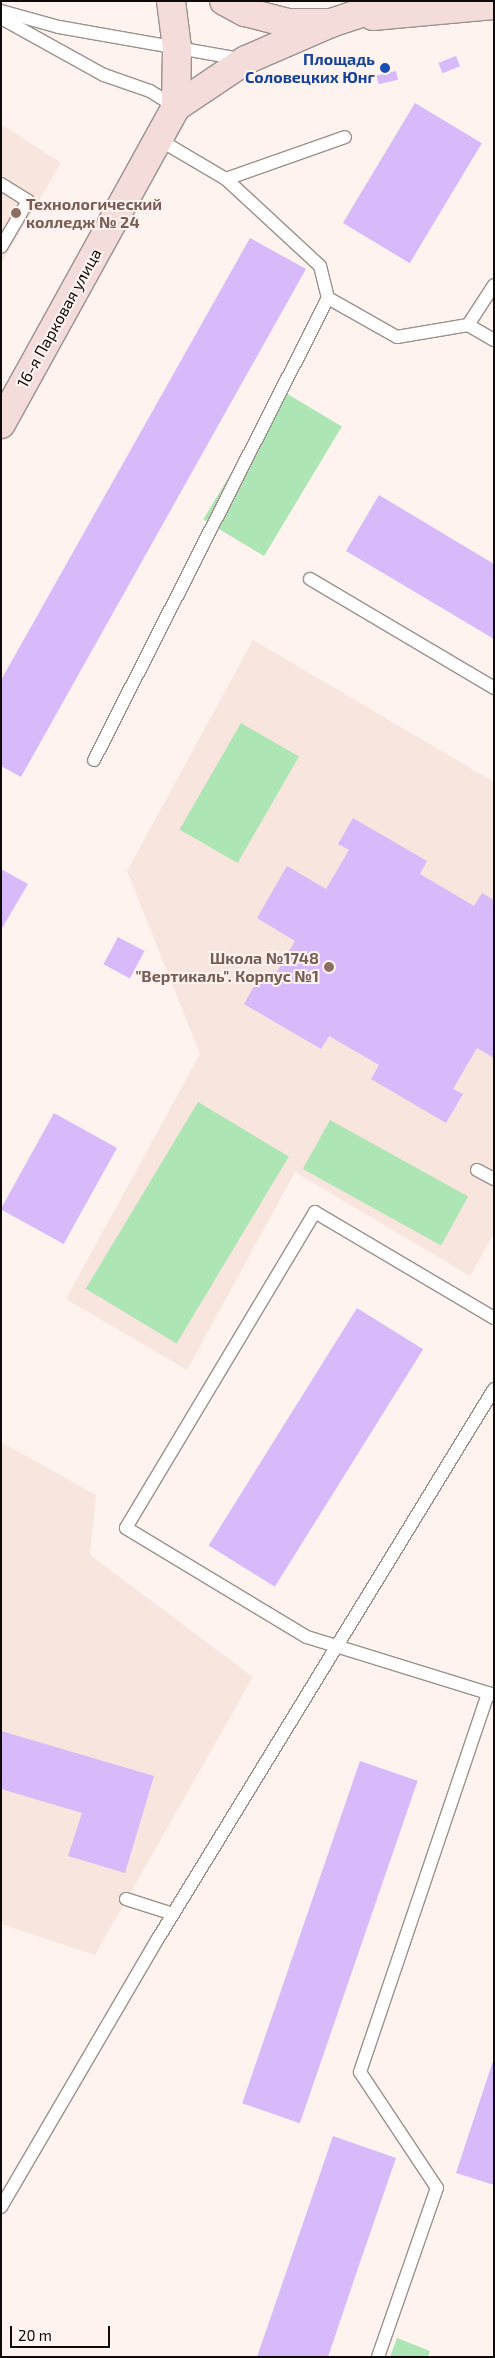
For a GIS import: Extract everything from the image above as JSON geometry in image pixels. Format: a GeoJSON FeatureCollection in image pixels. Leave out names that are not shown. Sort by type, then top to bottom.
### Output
{"type":"FeatureCollection","features":[{"type":"Feature","properties":{"kind":"main road","name":"16-я Парковая улица"},"geometry":{"type":"LineString","coordinates":[[171,1],[177,48],[176,107]]}},
{"type":"Feature","properties":{"kind":"main road"},"geometry":{"type":"LineString","coordinates":[[224,1],[245,12],[288,23],[331,23],[362,16],[494,5]]}},
{"type":"Feature","properties":{"kind":"main road"},"geometry":{"type":"LineString","coordinates":[[362,16],[397,1]]}},
{"type":"Feature","properties":{"kind":"main road","name":"16-я Парковая улица"},"geometry":{"type":"LineString","coordinates":[[1,424],[176,107],[246,60],[331,23]]}},
{"type":"Feature","properties":{"kind":"lane"},"geometry":{"type":"LineString","coordinates":[[1,11],[59,27],[246,60]]}},
{"type":"Feature","properties":{"kind":"lane"},"geometry":{"type":"LineString","coordinates":[[1,18],[104,75],[150,91],[176,107]]}},
{"type":"Feature","properties":{"kind":"lane"},"geometry":{"type":"LineString","coordinates":[[226,179],[345,137]]}},
{"type":"Feature","properties":{"kind":"lane"},"geometry":{"type":"LineString","coordinates":[[94,760],[328,298],[320,266],[226,179],[158,139]]}},
{"type":"Feature","properties":{"kind":"lane"},"geometry":{"type":"LineString","coordinates":[[1,184],[28,201],[1,247]]}},
{"type":"Feature","properties":{"kind":"lane"},"geometry":{"type":"LineString","coordinates":[[468,325],[494,285]]}},
{"type":"Feature","properties":{"kind":"lane"},"geometry":{"type":"LineString","coordinates":[[328,298],[397,336],[468,325],[494,340]]}},
{"type":"Feature","properties":{"kind":"lane"},"geometry":{"type":"LineString","coordinates":[[310,579],[494,688]]}},
{"type":"Feature","properties":{"kind":"lane"},"geometry":{"type":"LineString","coordinates":[[477,1170],[494,1179]]}},
{"type":"Feature","properties":{"kind":"lane"},"geometry":{"type":"LineString","coordinates":[[378,2357],[437,2188],[360,2072],[491,1694],[307,1637],[126,1528],[315,1212],[494,1318]]}},
{"type":"Feature","properties":{"kind":"lane"},"geometry":{"type":"LineString","coordinates":[[1,2207],[173,1914],[339,1646],[494,1389]]}},
{"type":"Feature","properties":{"kind":"lane"},"geometry":{"type":"LineString","coordinates":[[126,1899],[173,1914]]}},
{"type":"Feature","properties":{"kind":"shaded area","name":"Технологический колледж № 24"},"geometry":{"type":"Polygon","coordinates":[[[1,124],[61,163],[1,264],[1,124]]]}},
{"type":"Feature","properties":{"kind":"shaded area","name":"Школа №1748 \"Вертикаль\". Корпус №1"},"geometry":{"type":"Polygon","coordinates":[[[253,640],[494,782],[494,1233],[470,1276],[295,1172],[187,1370],[66,1299],[200,1054],[127,871],[253,640]]]}},
{"type":"Feature","properties":{"kind":"shaded area"},"geometry":{"type":"Polygon","coordinates":[[[1,1442],[96,1495],[90,1555],[253,1677],[95,1955],[1,1924],[1,1442]]]}},
{"type":"Feature","properties":{"kind":"green space"},"geometry":{"type":"Polygon","coordinates":[[[281,390],[342,427],[264,556],[203,519],[281,390]]]}},
{"type":"Feature","properties":{"kind":"green space"},"geometry":{"type":"Polygon","coordinates":[[[241,723],[299,756],[238,863],[179,830],[241,723]]]}},
{"type":"Feature","properties":{"kind":"green space"},"geometry":{"type":"Polygon","coordinates":[[[198,1102],[289,1157],[177,1343],[86,1289],[198,1102]]]}},
{"type":"Feature","properties":{"kind":"green space"},"geometry":{"type":"Polygon","coordinates":[[[330,1120],[468,1197],[441,1246],[303,1169],[330,1120]]]}},
{"type":"Feature","properties":{"kind":"green space"},"geometry":{"type":"Polygon","coordinates":[[[397,2338],[430,2351],[428,2357],[390,2357],[397,2338]]]}},
{"type":"Feature","properties":{"kind":"building"},"geometry":{"type":"Polygon","coordinates":[[[456,56],[460,66],[443,73],[438,63],[456,56]]]}},
{"type":"Feature","properties":{"kind":"building"},"geometry":{"type":"Polygon","coordinates":[[[396,71],[398,80],[379,84],[377,75],[396,71]]]}},
{"type":"Feature","properties":{"kind":"building"},"geometry":{"type":"Polygon","coordinates":[[[415,103],[482,143],[410,263],[343,223],[415,103]]]}},
{"type":"Feature","properties":{"kind":"building"},"geometry":{"type":"Polygon","coordinates":[[[250,238],[306,269],[21,777],[1,766],[1,680],[250,238]]]}},
{"type":"Feature","properties":{"kind":"building"},"geometry":{"type":"Polygon","coordinates":[[[379,495],[494,564],[494,639],[346,551],[379,495]]]}},
{"type":"Feature","properties":{"kind":"building"},"geometry":{"type":"Polygon","coordinates":[[[353,818],[427,861],[420,874],[474,906],[482,893],[494,900],[494,1058],[477,1048],[453,1089],[463,1094],[446,1123],[371,1079],[379,1065],[329,1036],[321,1049],[244,1004],[261,974],[272,980],[295,941],[257,918],[287,866],[326,889],[349,850],[338,844],[353,818]]]}},
{"type":"Feature","properties":{"kind":"building"},"geometry":{"type":"Polygon","coordinates":[[[1,869],[28,884],[1,930],[1,869]]]}},
{"type":"Feature","properties":{"kind":"building"},"geometry":{"type":"Polygon","coordinates":[[[118,937],[144,951],[130,978],[103,964],[118,937]]]}},
{"type":"Feature","properties":{"kind":"building"},"geometry":{"type":"Polygon","coordinates":[[[54,1113],[117,1148],[64,1244],[1,1209],[54,1113]]]}},
{"type":"Feature","properties":{"kind":"building"},"geometry":{"type":"Polygon","coordinates":[[[357,1308],[423,1349],[275,1587],[209,1545],[357,1308]]]}},
{"type":"Feature","properties":{"kind":"building"},"geometry":{"type":"Polygon","coordinates":[[[1,1731],[154,1776],[125,1873],[68,1856],[82,1813],[1,1789],[1,1731]]]}},
{"type":"Feature","properties":{"kind":"building"},"geometry":{"type":"Polygon","coordinates":[[[360,1761],[418,1781],[300,2123],[242,2103],[360,1761]]]}},
{"type":"Feature","properties":{"kind":"building"},"geometry":{"type":"Polygon","coordinates":[[[494,2061],[494,2185],[456,2173],[494,2061]]]}},
{"type":"Feature","properties":{"kind":"building"},"geometry":{"type":"Polygon","coordinates":[[[333,2136],[396,2158],[328,2357],[257,2357],[333,2136]]]}},
{"type":"Feature","properties":{"kind":"place","name":"Площадь Соловецких Юнг"},"geometry":{"type":"Point","coordinates":[385,68]}},
{"type":"Feature","properties":{"kind":"place","name":"Технологический колледж № 24"},"geometry":{"type":"Point","coordinates":[16,213]}},
{"type":"Feature","properties":{"kind":"place","name":"Школа №1748 \"Вертикаль\". Корпус №1"},"geometry":{"type":"Point","coordinates":[329,967]}}]}
